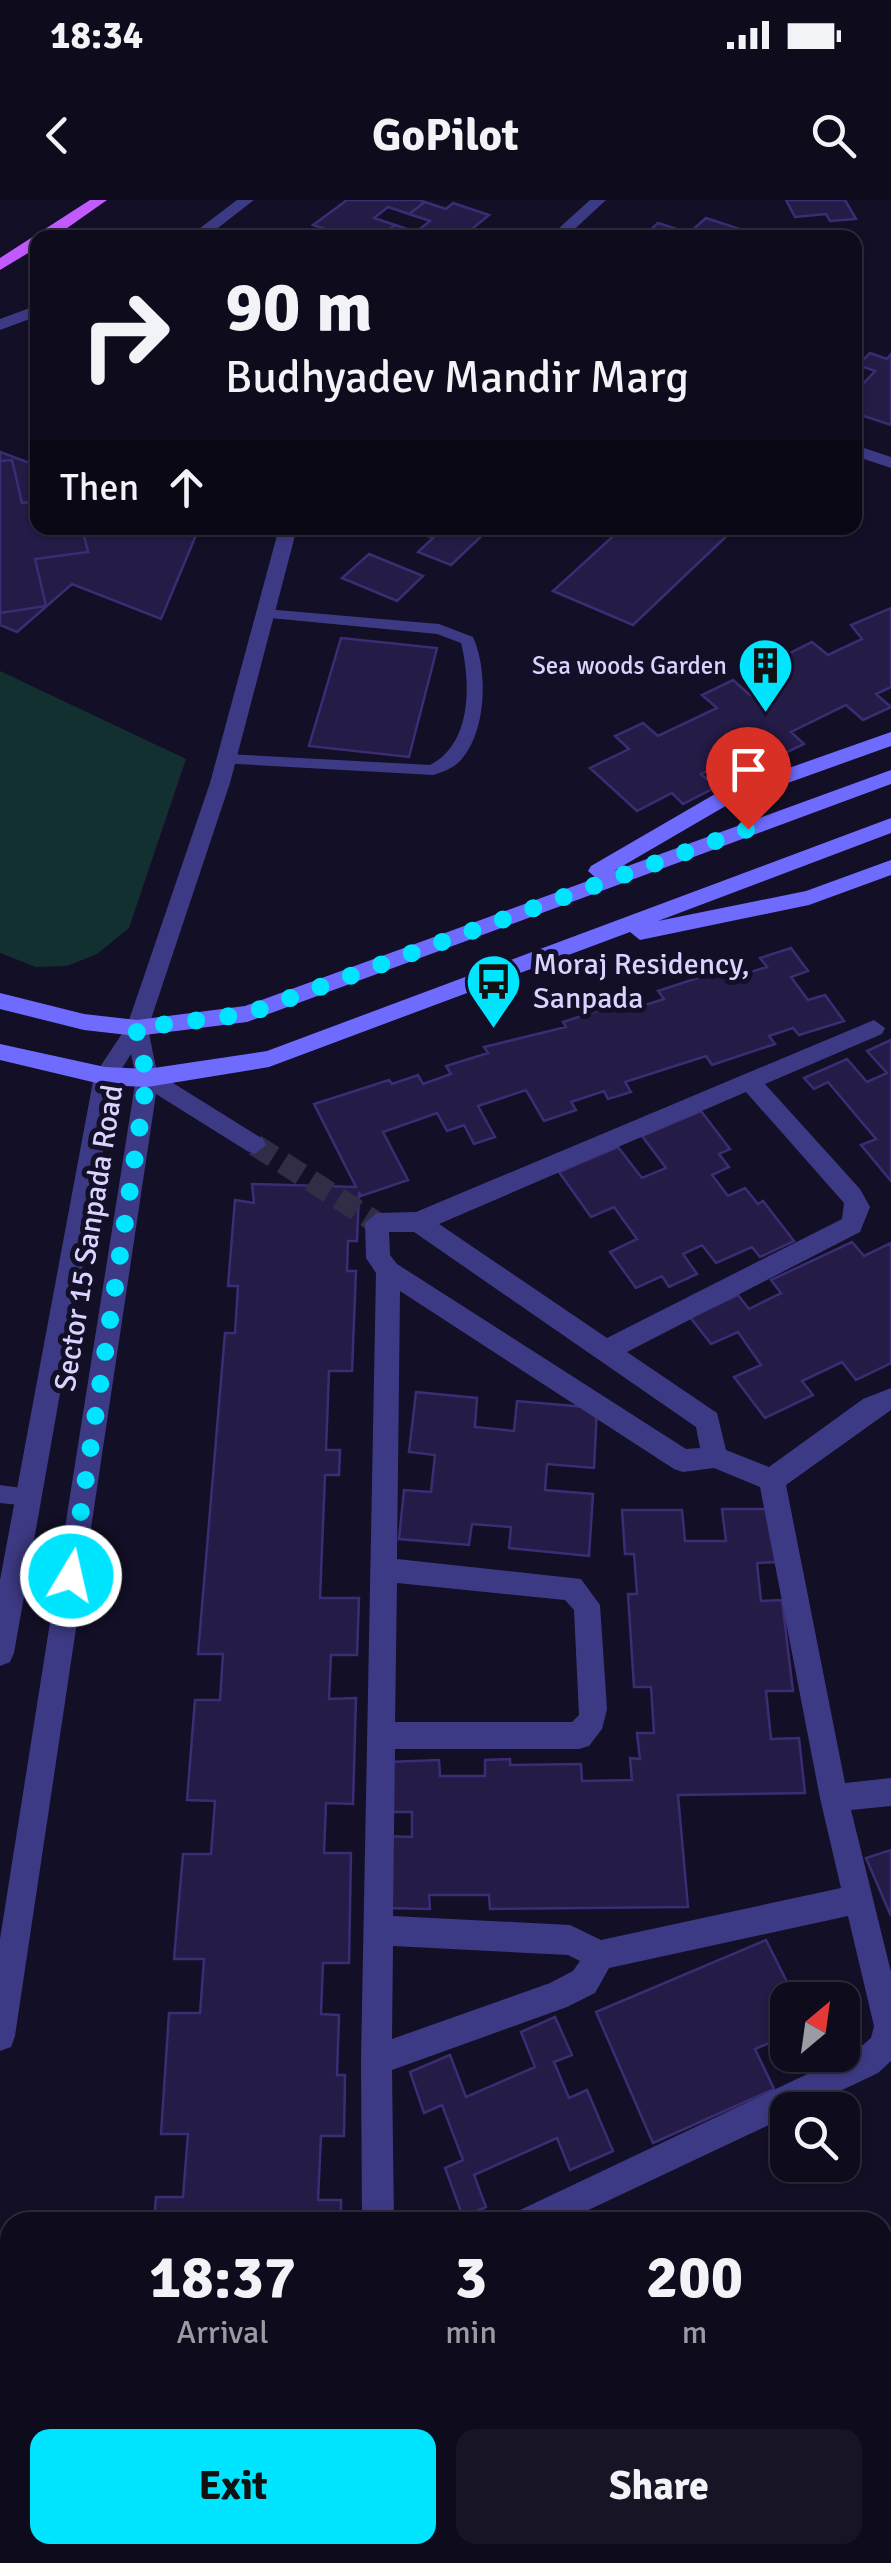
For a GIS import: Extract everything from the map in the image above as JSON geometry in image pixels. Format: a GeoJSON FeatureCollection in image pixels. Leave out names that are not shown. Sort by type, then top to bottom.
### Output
{"type":"FeatureCollection","features":[{"type":"Feature","properties":{"kind":"main road"},"geometry":{"type":"LineString","coordinates":[[54,230],[100,200]]}},
{"type":"Feature","properties":{"kind":"main road"},"geometry":{"type":"LineString","coordinates":[[0,265],[30,246]]}},
{"type":"Feature","properties":{"kind":"main road"},"geometry":{"type":"LineString","coordinates":[[538,906],[722,799],[891,738]]}},
{"type":"Feature","properties":{"kind":"main road"},"geometry":{"type":"LineString","coordinates":[[0,1001],[84,1022],[136,1028],[247,1014],[891,777]]}},
{"type":"Feature","properties":{"kind":"main road"},"geometry":{"type":"LineString","coordinates":[[0,1052],[105,1076],[147,1078],[269,1058],[891,825]]}},
{"type":"Feature","properties":{"kind":"main road"},"geometry":{"type":"LineString","coordinates":[[566,946],[809,898],[891,866]]}},
{"type":"Feature","properties":{"kind":"street"},"geometry":{"type":"LineString","coordinates":[[205,230],[247,200]]}},
{"type":"Feature","properties":{"kind":"street"},"geometry":{"type":"LineString","coordinates":[[564,230],[600,200]]}},
{"type":"Feature","properties":{"kind":"street"},"geometry":{"type":"LineString","coordinates":[[0,325],[30,313]]}},
{"type":"Feature","properties":{"kind":"street"},"geometry":{"type":"LineString","coordinates":[[862,453],[891,463]]}},
{"type":"Feature","properties":{"kind":"street"},"geometry":{"type":"LineString","coordinates":[[136,1028],[226,759],[286,535]]}},
{"type":"Feature","properties":{"kind":"street","name":"Sector 15 Sanpada Road"},"geometry":{"type":"LineString","coordinates":[[0,1653],[105,1076],[136,1028]]}},
{"type":"Feature","properties":{"kind":"street","name":"Sector 15 Sanpada Road"},"geometry":{"type":"LineString","coordinates":[[0,2036],[147,1078],[136,1028]]}},
{"type":"Feature","properties":{"kind":"street"},"geometry":{"type":"LineString","coordinates":[[772,1480],[716,1458],[683,1461],[388,1271],[378,1258],[376,1223],[418,1222],[874,1028]]}},
{"type":"Feature","properties":{"kind":"street"},"geometry":{"type":"LineString","coordinates":[[147,1078],[256,1145]]}},
{"type":"Feature","properties":{"kind":"street"},"geometry":{"type":"LineString","coordinates":[[606,1351],[852,1225],[858,1207],[852,1196],[749,1080]]}},
{"type":"Feature","properties":{"kind":"street"},"geometry":{"type":"LineString","coordinates":[[418,1222],[708,1421],[716,1458]]}},
{"type":"Feature","properties":{"kind":"street"},"geometry":{"type":"LineString","coordinates":[[378,2212],[376,2060],[388,1271]]}},
{"type":"Feature","properties":{"kind":"street"},"geometry":{"type":"LineString","coordinates":[[772,1480],[872,1407],[891,1399]]}},
{"type":"Feature","properties":{"kind":"street"},"geometry":{"type":"LineString","coordinates":[[549,2212],[866,2062],[885,2046],[888,2026],[834,1798],[772,1480]]}},
{"type":"Feature","properties":{"kind":"street"},"geometry":{"type":"LineString","coordinates":[[381,1734],[578,1736],[592,1720],[594,1708],[586,1605],[572,1588],[385,1570]]}},
{"type":"Feature","properties":{"kind":"street"},"geometry":{"type":"LineString","coordinates":[[834,1798],[891,1792]]}},
{"type":"Feature","properties":{"kind":"street"},"geometry":{"type":"LineString","coordinates":[[379,1930],[570,1940],[600,1955],[858,1898]]}},
{"type":"Feature","properties":{"kind":"street"},"geometry":{"type":"LineString","coordinates":[[376,2060],[556,1996],[584,1982],[600,1955]]}},
{"type":"Feature","properties":{"kind":"lane"},"geometry":{"type":"LineString","coordinates":[[226,759],[433,770],[454,757],[466,738],[477,667],[468,640],[439,629],[265,614]]}},
{"type":"Feature","properties":{"kind":"lane"},"geometry":{"type":"LineString","coordinates":[[0,1494],[28,1496]]}},
{"type":"Feature","properties":{"kind":"green space"},"geometry":{"type":"Polygon","coordinates":[[[0,671],[186,759],[129,928],[97,954],[67,966],[36,967],[0,953],[0,671]]]}},
{"type":"Feature","properties":{"kind":"building"},"geometry":{"type":"Polygon","coordinates":[[[347,200],[425,202],[409,214],[388,207],[374,218],[395,225],[389,230],[328,230],[313,225],[347,200]]]}},
{"type":"Feature","properties":{"kind":"building"},"geometry":{"type":"Polygon","coordinates":[[[786,200],[845,200],[856,219],[830,221],[826,214],[795,217],[786,200]]]}},
{"type":"Feature","properties":{"kind":"building"},"geometry":{"type":"Polygon","coordinates":[[[425,202],[446,209],[453,203],[489,215],[471,230],[419,230],[430,221],[409,214],[425,202]]]}},
{"type":"Feature","properties":{"kind":"building"},"geometry":{"type":"Polygon","coordinates":[[[706,218],[743,230],[692,230],[706,218]]]}},
{"type":"Feature","properties":{"kind":"building"},"geometry":{"type":"Polygon","coordinates":[[[658,223],[680,230],[651,230],[658,223]]]}},
{"type":"Feature","properties":{"kind":"building"},"geometry":{"type":"Polygon","coordinates":[[[870,353],[887,359],[891,354],[891,425],[862,415],[862,385],[875,371],[862,366],[870,353]]]}},
{"type":"Feature","properties":{"kind":"building"},"geometry":{"type":"Polygon","coordinates":[[[0,452],[30,463],[30,535],[196,535],[161,619],[72,584],[17,632],[0,625],[0,452]]]}},
{"type":"Feature","properties":{"kind":"building"},"geometry":{"type":"Polygon","coordinates":[[[12,460],[22,503],[30,502],[30,535],[84,535],[88,552],[35,559],[46,606],[0,613],[0,461],[12,460]]]}},
{"type":"Feature","properties":{"kind":"building"},"geometry":{"type":"Polygon","coordinates":[[[425,535],[483,535],[451,565],[418,552],[433,538],[425,535]]]}},
{"type":"Feature","properties":{"kind":"building"},"geometry":{"type":"Polygon","coordinates":[[[614,535],[728,535],[633,625],[553,591],[614,535]]]}},
{"type":"Feature","properties":{"kind":"building"},"geometry":{"type":"Polygon","coordinates":[[[369,554],[423,576],[397,601],[342,578],[369,554]]]}},
{"type":"Feature","properties":{"kind":"building","name":"Sea woods Garden"},"geometry":{"type":"Polygon","coordinates":[[[891,608],[891,687],[876,694],[891,707],[863,720],[846,705],[791,732],[804,744],[773,759],[758,747],[701,774],[716,787],[683,804],[672,793],[637,811],[590,768],[629,749],[615,736],[643,723],[658,736],[717,708],[702,695],[733,680],[750,695],[785,678],[768,664],[812,642],[828,655],[862,639],[851,625],[891,608]]]}},
{"type":"Feature","properties":{"kind":"building"},"geometry":{"type":"Polygon","coordinates":[[[341,638],[437,648],[409,757],[309,746],[341,638]]]}},
{"type":"Feature","properties":{"kind":"building"},"geometry":{"type":"Polygon","coordinates":[[[791,948],[808,971],[791,977],[808,1000],[825,995],[844,1021],[799,1035],[793,1028],[769,1036],[775,1044],[712,1065],[706,1056],[625,1082],[631,1092],[608,1099],[604,1091],[571,1102],[576,1110],[544,1121],[526,1090],[478,1106],[495,1137],[474,1144],[464,1125],[447,1131],[437,1113],[383,1132],[408,1180],[361,1196],[359,1192],[357,1241],[348,1241],[347,1271],[356,1271],[352,1371],[329,1371],[326,1450],[340,1450],[339,1475],[325,1475],[320,1598],[359,1598],[357,1655],[331,1655],[329,1699],[356,1698],[353,1804],[326,1803],[324,1853],[351,1853],[349,1963],[323,1963],[321,2014],[339,2015],[337,2075],[345,2075],[344,2136],[321,2136],[318,2200],[341,2200],[341,2212],[155,2212],[156,2197],[183,2197],[188,2134],[161,2134],[169,2013],[200,2013],[204,1959],[174,1959],[183,1854],[211,1854],[215,1801],[187,1800],[195,1700],[220,1700],[223,1654],[198,1654],[225,1333],[235,1333],[238,1286],[228,1286],[235,1200],[254,1203],[252,1184],[356,1187],[314,1104],[389,1080],[392,1084],[418,1075],[423,1084],[451,1074],[446,1066],[488,1053],[484,1047],[566,1027],[563,1022],[631,1000],[636,1008],[664,999],[658,991],[725,969],[731,978],[767,967],[760,958],[791,948]]]}},
{"type":"Feature","properties":{"kind":"building"},"geometry":{"type":"Polygon","coordinates":[[[891,1040],[891,1181],[861,1145],[876,1139],[828,1082],[814,1089],[804,1078],[847,1059],[867,1082],[887,1073],[867,1051],[891,1040]]]}},
{"type":"Feature","properties":{"kind":"building"},"geometry":{"type":"Polygon","coordinates":[[[701,1111],[730,1149],[719,1154],[729,1167],[712,1175],[728,1196],[745,1188],[758,1204],[763,1201],[794,1241],[760,1257],[752,1247],[716,1263],[702,1245],[683,1254],[697,1274],[669,1287],[662,1276],[636,1288],[610,1252],[637,1239],[614,1207],[591,1217],[559,1172],[618,1147],[642,1178],[666,1168],[642,1136],[701,1111]]]}},
{"type":"Feature","properties":{"kind":"building"},"geometry":{"type":"Polygon","coordinates":[[[852,1242],[864,1256],[891,1243],[891,1363],[856,1380],[842,1362],[802,1381],[813,1395],[765,1418],[734,1377],[761,1365],[738,1332],[711,1344],[690,1317],[738,1295],[749,1309],[781,1293],[771,1280],[852,1242]]]}},
{"type":"Feature","properties":{"kind":"building"},"geometry":{"type":"Polygon","coordinates":[[[416,1392],[477,1398],[475,1427],[514,1431],[517,1401],[597,1408],[594,1468],[547,1464],[545,1490],[593,1494],[589,1556],[509,1548],[511,1527],[472,1524],[469,1545],[399,1539],[404,1490],[431,1492],[435,1455],[409,1452],[416,1392]]]}},
{"type":"Feature","properties":{"kind":"building"},"geometry":{"type":"Polygon","coordinates":[[[722,1509],[771,1509],[778,1562],[757,1563],[761,1601],[782,1600],[793,1691],[766,1691],[771,1739],[799,1738],[805,1793],[678,1795],[688,1907],[490,1909],[489,1895],[429,1895],[430,1909],[384,1908],[385,1836],[412,1837],[412,1812],[386,1812],[387,1762],[439,1760],[440,1776],[485,1776],[485,1760],[510,1759],[510,1765],[581,1764],[582,1781],[632,1780],[630,1758],[640,1759],[637,1733],[654,1733],[651,1687],[634,1687],[628,1594],[637,1594],[634,1554],[625,1554],[622,1510],[682,1510],[685,1541],[726,1541],[722,1509]]]}},
{"type":"Feature","properties":{"kind":"building"},"geometry":{"type":"Polygon","coordinates":[[[891,1850],[891,1916],[866,1858],[891,1850]]]}},
{"type":"Feature","properties":{"kind":"building"},"geometry":{"type":"Polygon","coordinates":[[[766,1940],[787,1982],[770,1982],[770,2043],[755,2049],[774,2089],[653,2143],[596,2012],[766,1940]]]}},
{"type":"Feature","properties":{"kind":"building"},"geometry":{"type":"Polygon","coordinates":[[[555,2017],[572,2055],[554,2062],[569,2098],[587,2090],[613,2151],[570,2170],[557,2138],[474,2175],[486,2207],[461,2212],[445,2168],[463,2160],[442,2105],[424,2113],[410,2072],[450,2055],[466,2097],[535,2067],[521,2032],[555,2017]]]}},
{"type":"Feature","properties":{"kind":"tunnel"},"geometry":{"type":"LineString","coordinates":[[255,1145],[377,1223]]}},
{"type":"Feature","properties":{"kind":"place","name":"Sea woods Garden"},"geometry":{"type":"Point","coordinates":[766,714]}},
{"type":"Feature","properties":{"kind":"place","name":"Moraj Residency, Sanpada"},"geometry":{"type":"Point","coordinates":[494,1030]}},
{"type":"Feature","properties":{"kind":"route"},"geometry":{"type":"LineString","coordinates":[[71,1576],[147,1078],[136,1028],[247,1014],[748,829]]}}]}
